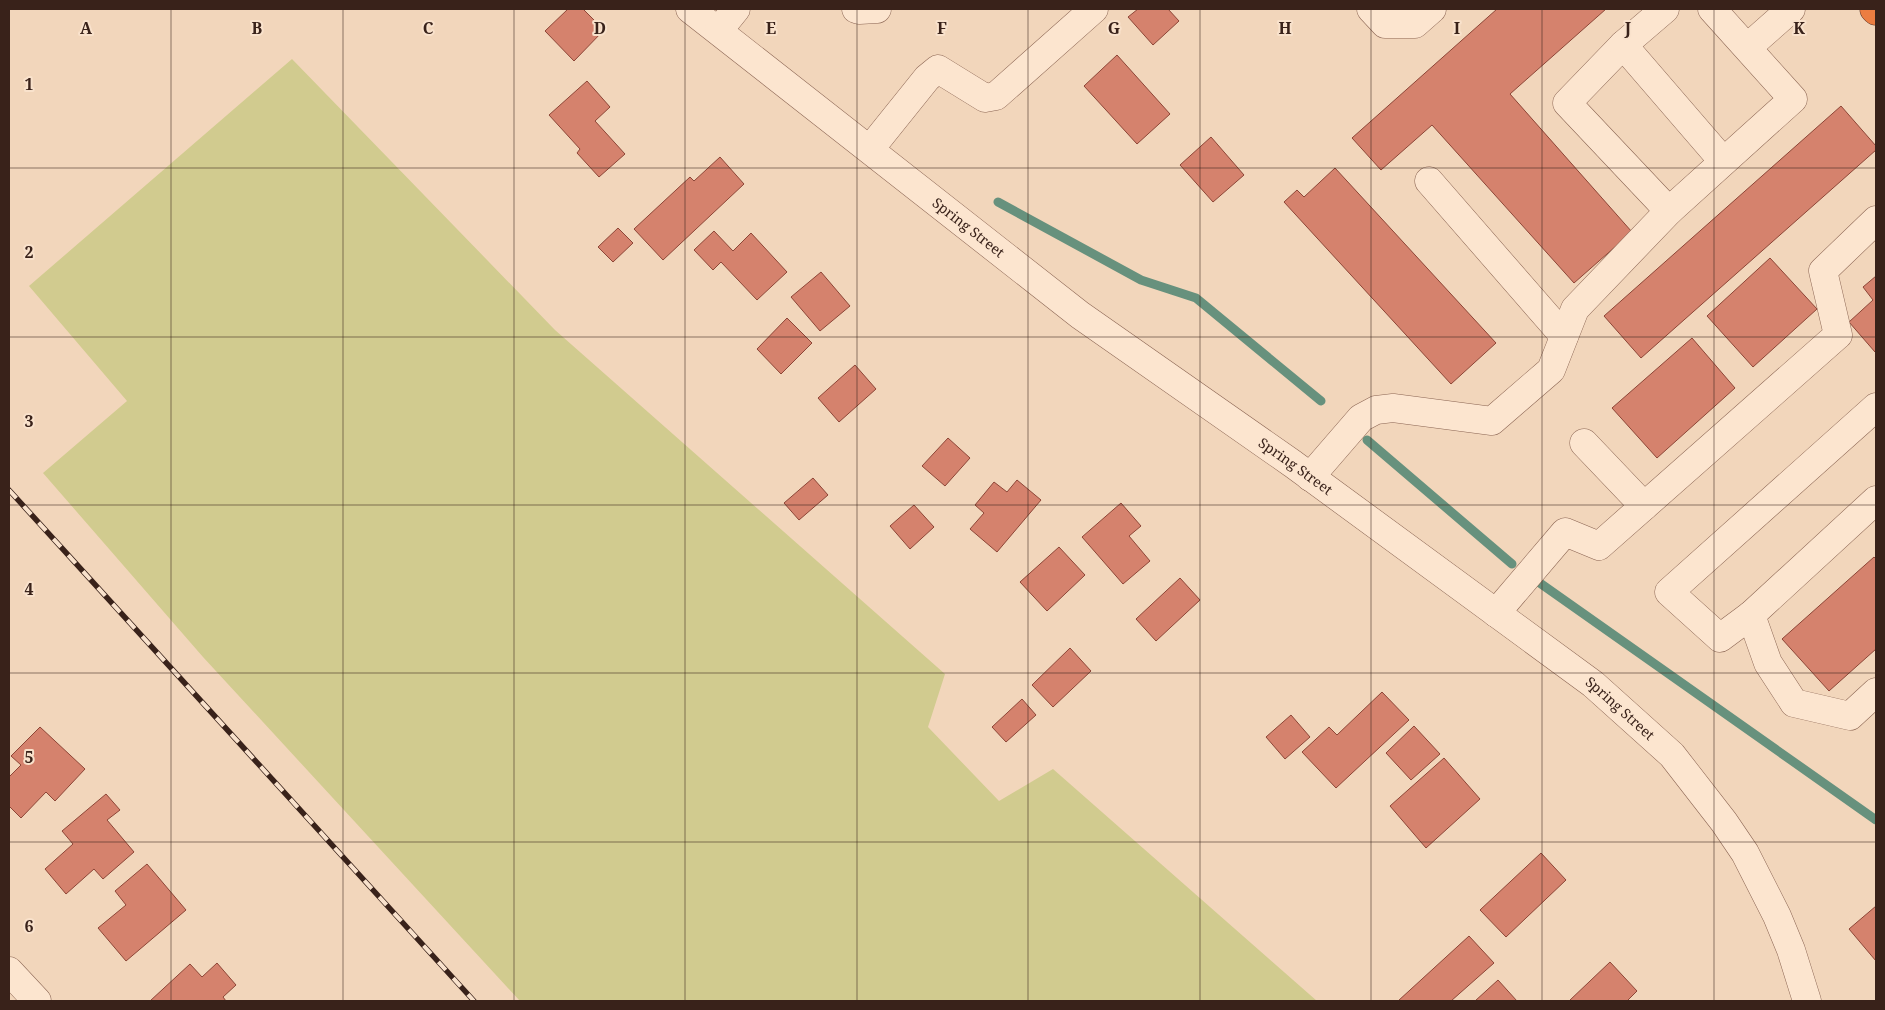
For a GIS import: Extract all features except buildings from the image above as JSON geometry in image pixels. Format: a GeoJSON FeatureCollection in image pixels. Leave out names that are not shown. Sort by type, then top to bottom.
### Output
{"type":"FeatureCollection","features":[{"type":"Feature","properties":{"kind":"street","name":"Spring Street"},"geometry":{"type":"LineString","coordinates":[[690,9],[1080,315],[1310,477],[1592,684],[1672,755],[1745,852],[1778,916],[1807,1001]]}},
{"type":"Feature","properties":{"kind":"street"},"geometry":{"type":"LineString","coordinates":[[718,30],[736,9]]}},
{"type":"Feature","properties":{"kind":"street"},"geometry":{"type":"LineString","coordinates":[[856,9],[877,9]]}},
{"type":"Feature","properties":{"kind":"street"},"geometry":{"type":"LineString","coordinates":[[870,149],[927,78],[938,69],[985,98],[996,96],[1094,9]]}},
{"type":"Feature","properties":{"kind":"street"},"geometry":{"type":"LineString","coordinates":[[1371,9],[1385,24],[1415,24],[1432,9]]}},
{"type":"Feature","properties":{"kind":"street"},"geometry":{"type":"LineString","coordinates":[[1665,9],[1623,45],[1566,103],[1669,211]]}},
{"type":"Feature","properties":{"kind":"street"},"geometry":{"type":"LineString","coordinates":[[1310,477],[1361,418],[1376,410],[1393,408],[1492,421],[1551,370],[1575,309],[1669,211],[1723,160],[1793,99],[1712,9]]}},
{"type":"Feature","properties":{"kind":"street"},"geometry":{"type":"LineString","coordinates":[[1748,47],[1791,9]]}},
{"type":"Feature","properties":{"kind":"street"},"geometry":{"type":"LineString","coordinates":[[1623,45],[1723,160]]}},
{"type":"Feature","properties":{"kind":"street"},"geometry":{"type":"LineString","coordinates":[[1429,181],[1564,336]]}},
{"type":"Feature","properties":{"kind":"street"},"geometry":{"type":"LineString","coordinates":[[1496,613],[1565,532],[1599,546],[1838,335],[1823,271],[1876,220]]}},
{"type":"Feature","properties":{"kind":"street"},"geometry":{"type":"LineString","coordinates":[[1876,407],[1669,592],[1720,638],[1751,615],[1876,500]]}},
{"type":"Feature","properties":{"kind":"street"},"geometry":{"type":"LineString","coordinates":[[1584,443],[1644,506]]}},
{"type":"Feature","properties":{"kind":"street"},"geometry":{"type":"LineString","coordinates":[[1751,615],[1768,663],[1794,703],[1850,716],[1876,692]]}},
{"type":"Feature","properties":{"kind":"street"},"geometry":{"type":"LineString","coordinates":[[9,970],[36,1001]]}},
{"type":"Feature","properties":{"kind":"shaded area"},"geometry":{"type":"Polygon","coordinates":[[[292,59],[555,330],[945,674],[928,727],[999,801],[1053,769],[1317,1001],[520,1001],[203,657],[43,473],[127,401],[29,286],[292,59]]]}},
{"type":"Feature","properties":{"kind":"waterway"},"geometry":{"type":"LineString","coordinates":[[998,202],[1141,280],[1196,298],[1321,401]]}},
{"type":"Feature","properties":{"kind":"waterway"},"geometry":{"type":"LineString","coordinates":[[1367,440],[1512,564]]}},
{"type":"Feature","properties":{"kind":"waterway"},"geometry":{"type":"LineString","coordinates":[[1537,581],[1876,820]]}},
{"type":"Feature","properties":{"kind":"railway"},"geometry":{"type":"LineString","coordinates":[[9,490],[474,1001]]}}]}
